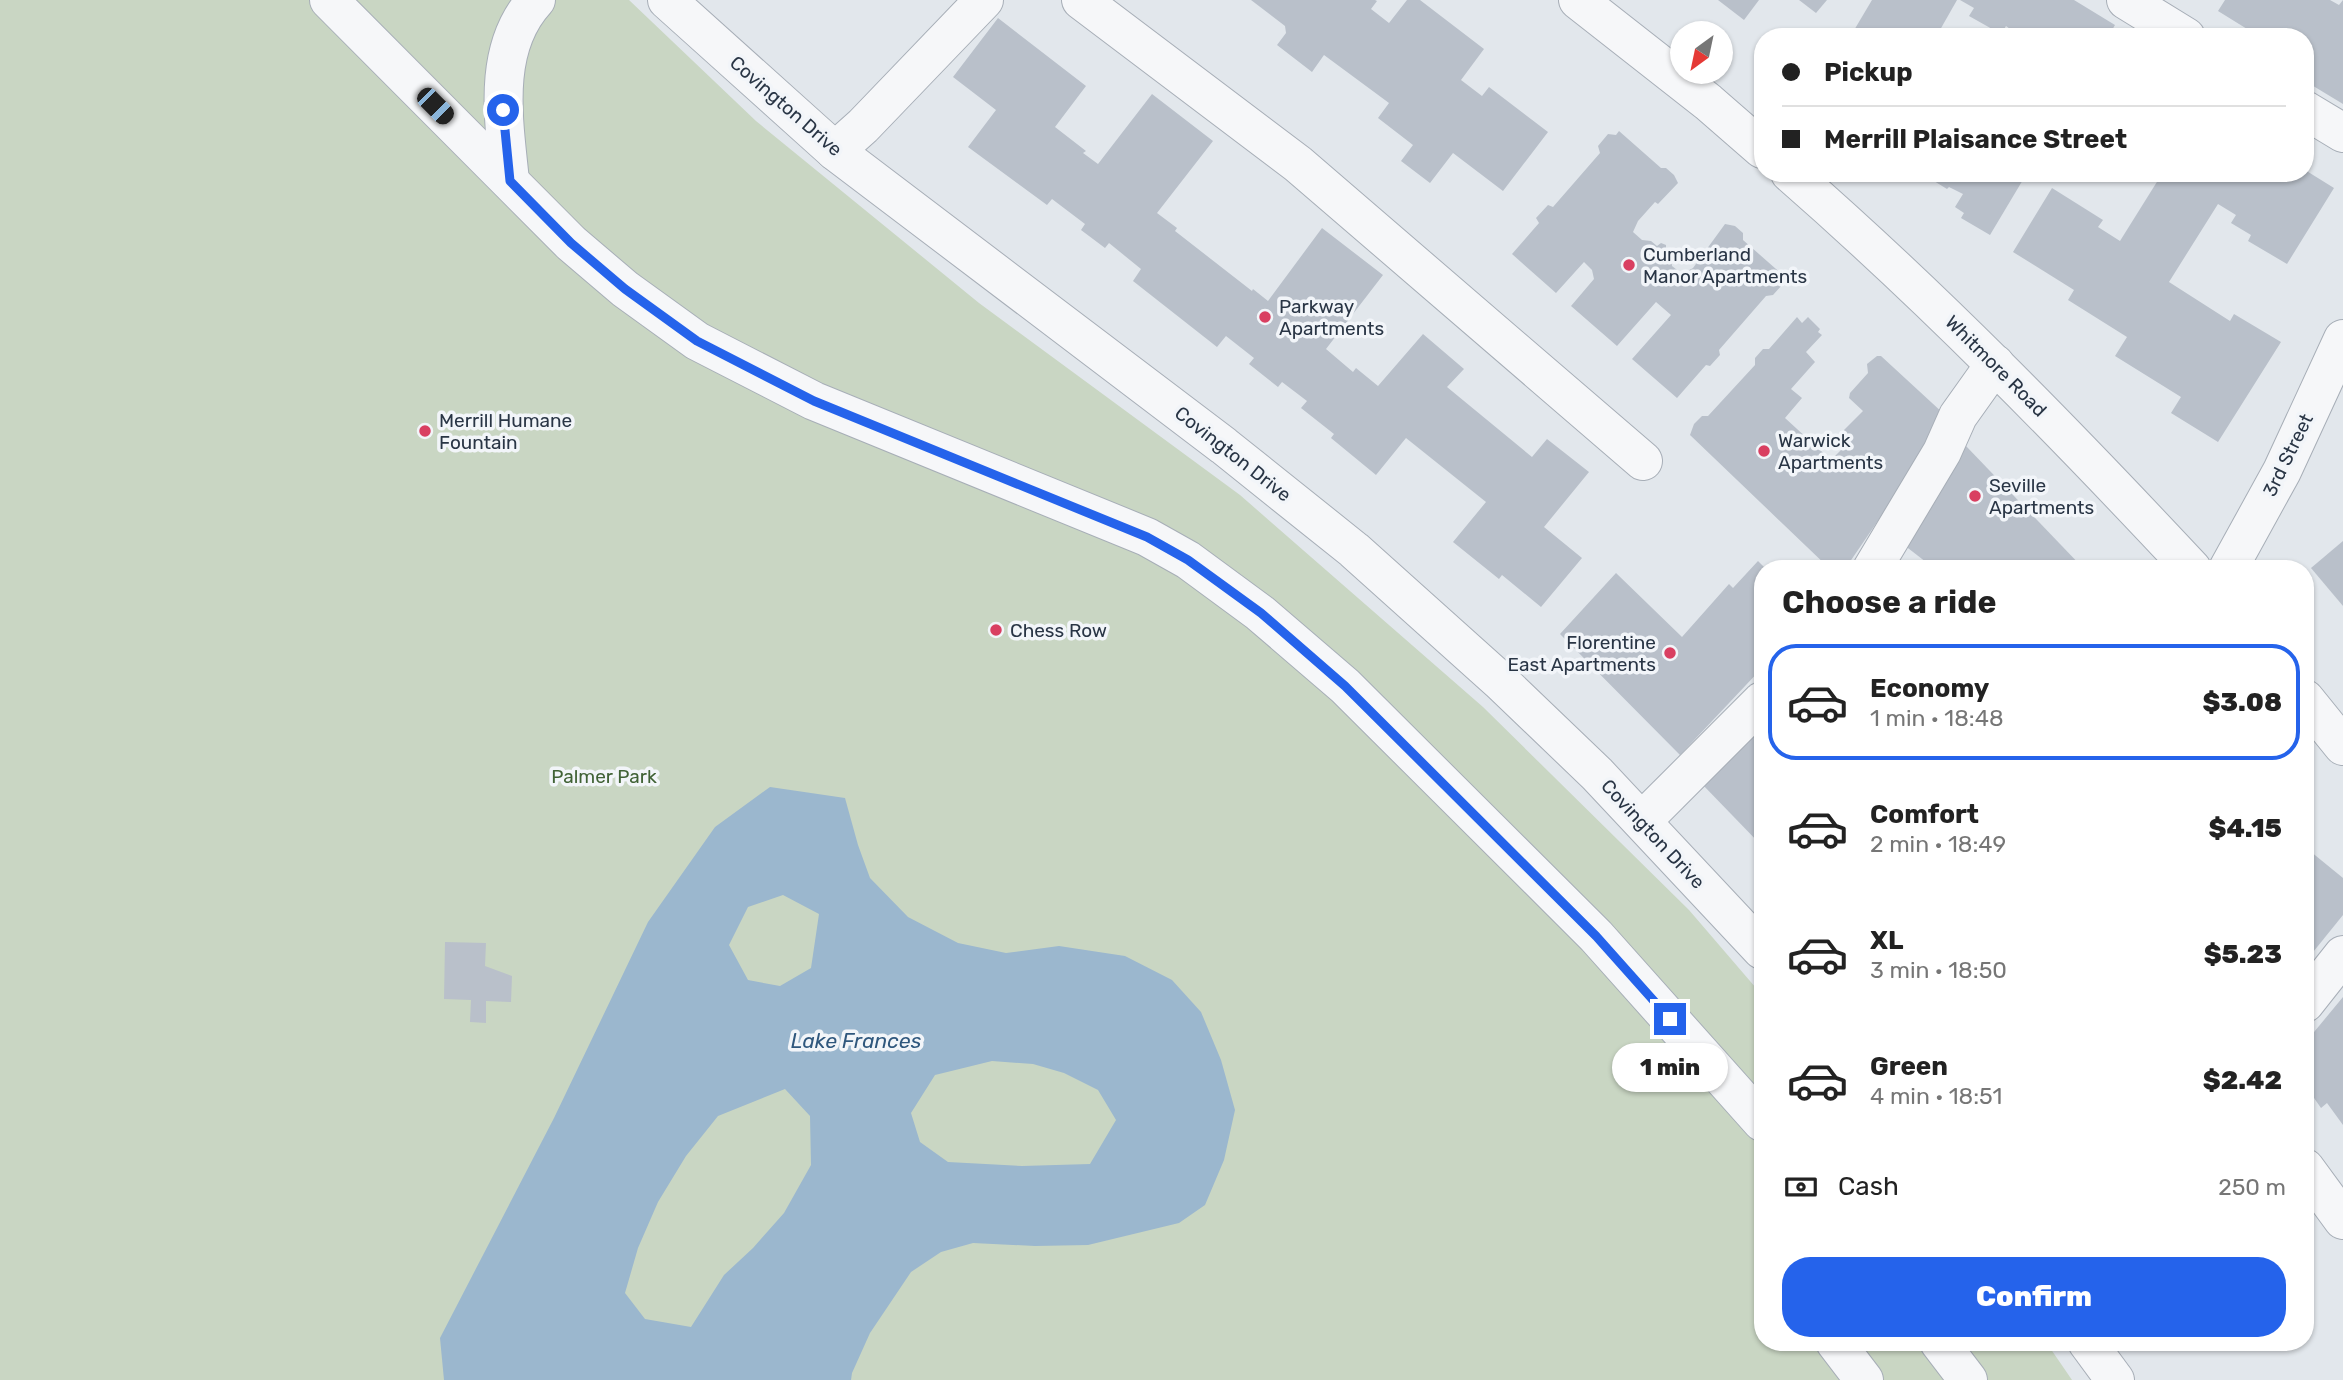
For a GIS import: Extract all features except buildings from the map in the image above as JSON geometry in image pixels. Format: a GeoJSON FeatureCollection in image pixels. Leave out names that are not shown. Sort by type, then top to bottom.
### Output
{"type":"FeatureCollection","features":[{"type":"Feature","properties":{"kind":"street"},"geometry":{"type":"LineString","coordinates":[[329,0],[571,243],[625,289],[697,341],[814,401],[1147,537],[1188,560],[1261,613],[1345,686],[1587,926],[1754,1113]]}},
{"type":"Feature","properties":{"kind":"street"},"geometry":{"type":"LineString","coordinates":[[510,181],[503,110],[504,71],[511,43],[526,10],[536,0]]}},
{"type":"Feature","properties":{"kind":"street","name":"Covington Drive"},"geometry":{"type":"LineString","coordinates":[[667,0],[835,151],[1224,446],[1354,550],[1500,681],[1597,774],[1754,941]]}},
{"type":"Feature","properties":{"kind":"street"},"geometry":{"type":"LineString","coordinates":[[835,151],[863,127],[984,0]]}},
{"type":"Feature","properties":{"kind":"street"},"geometry":{"type":"LineString","coordinates":[[1081,0],[1298,164],[1643,461]]}},
{"type":"Feature","properties":{"kind":"street"},"geometry":{"type":"LineString","coordinates":[[1578,0],[1708,102],[1754,142]]}},
{"type":"Feature","properties":{"kind":"street"},"geometry":{"type":"LineString","coordinates":[[2126,0],[2171,28]]}},
{"type":"Feature","properties":{"kind":"street"},"geometry":{"type":"LineString","coordinates":[[2314,115],[2343,133]]}},
{"type":"Feature","properties":{"kind":"street","name":"Whitmore Road"},"geometry":{"type":"LineString","coordinates":[[1800,182],[1867,241],[1995,364],[2184,560]]}},
{"type":"Feature","properties":{"kind":"street","name":"3rd Street"},"geometry":{"type":"LineString","coordinates":[[2233,560],[2282,471],[2343,340]]}},
{"type":"Feature","properties":{"kind":"street"},"geometry":{"type":"LineString","coordinates":[[1877,560],[1942,452],[1958,416],[1995,364]]}},
{"type":"Feature","properties":{"kind":"street"},"geometry":{"type":"LineString","coordinates":[[1642,821],[1754,709]]}},
{"type":"Feature","properties":{"kind":"street"},"geometry":{"type":"LineString","coordinates":[[2314,710],[2343,746]]}},
{"type":"Feature","properties":{"kind":"street"},"geometry":{"type":"LineString","coordinates":[[2314,992],[2343,955]]}},
{"type":"Feature","properties":{"kind":"street"},"geometry":{"type":"LineString","coordinates":[[2314,1180],[2343,1220]]}},
{"type":"Feature","properties":{"kind":"street"},"geometry":{"type":"LineString","coordinates":[[1842,1351],[1864,1380]]}},
{"type":"Feature","properties":{"kind":"street"},"geometry":{"type":"LineString","coordinates":[[1946,1351],[1968,1380]]}},
{"type":"Feature","properties":{"kind":"street"},"geometry":{"type":"LineString","coordinates":[[2094,1351],[2115,1380]]}},
{"type":"Feature","properties":{"kind":"green space","name":"Palmer Park"},"geometry":{"type":"Polygon","coordinates":[[[0,0],[629,0],[756,121],[979,303],[1240,495],[1483,707],[1689,910],[1754,986],[1754,1351],[2052,1351],[2072,1380],[0,1380],[0,0]]]}},
{"type":"Feature","properties":{"kind":"water","name":"Lake Frances"},"geometry":{"type":"Polygon","coordinates":[[[770,787],[845,798],[870,878],[908,917],[958,943],[1006,953],[1059,946],[1125,956],[1172,980],[1201,1012],[1221,1060],[1235,1110],[1224,1160],[1205,1205],[1179,1223],[1088,1245],[973,1243],[941,1252],[911,1272],[870,1333],[851,1380],[444,1380],[440,1338],[554,1118],[648,922],[715,827],[770,787]],[[783,895],[748,907],[729,945],[748,980],[780,986],[811,968],[819,914],[783,895]],[[992,1061],[935,1075],[911,1113],[920,1142],[948,1162],[1022,1166],[1090,1164],[1116,1120],[1098,1090],[1064,1073],[1033,1064],[992,1061]],[[785,1089],[718,1116],[686,1156],[658,1202],[638,1248],[625,1293],[645,1319],[691,1327],[724,1275],[784,1213],[811,1165],[810,1116],[785,1089]]]}},
{"type":"Feature","properties":{"kind":"place","name":"Cumberland Manor Apartments"},"geometry":{"type":"Point","coordinates":[1629,265]}},
{"type":"Feature","properties":{"kind":"place","name":"Parkway Apartments"},"geometry":{"type":"Point","coordinates":[1265,317]}},
{"type":"Feature","properties":{"kind":"place","name":"Merrill Humane Fountain"},"geometry":{"type":"Point","coordinates":[425,431]}},
{"type":"Feature","properties":{"kind":"place","name":"Warwick Apartments"},"geometry":{"type":"Point","coordinates":[1764,451]}},
{"type":"Feature","properties":{"kind":"place","name":"Seville Apartments"},"geometry":{"type":"Point","coordinates":[1975,496]}},
{"type":"Feature","properties":{"kind":"place","name":"Chess Row"},"geometry":{"type":"Point","coordinates":[996,630]}},
{"type":"Feature","properties":{"kind":"place","name":"Florentine East Apartments"},"geometry":{"type":"Point","coordinates":[1670,653]}},
{"type":"Feature","properties":{"kind":"route"},"geometry":{"type":"LineString","coordinates":[[503,110],[510,181],[571,243],[625,289],[697,341],[814,401],[1147,537],[1188,560],[1261,613],[1359,699],[1596,936],[1670,1019]]}}]}
